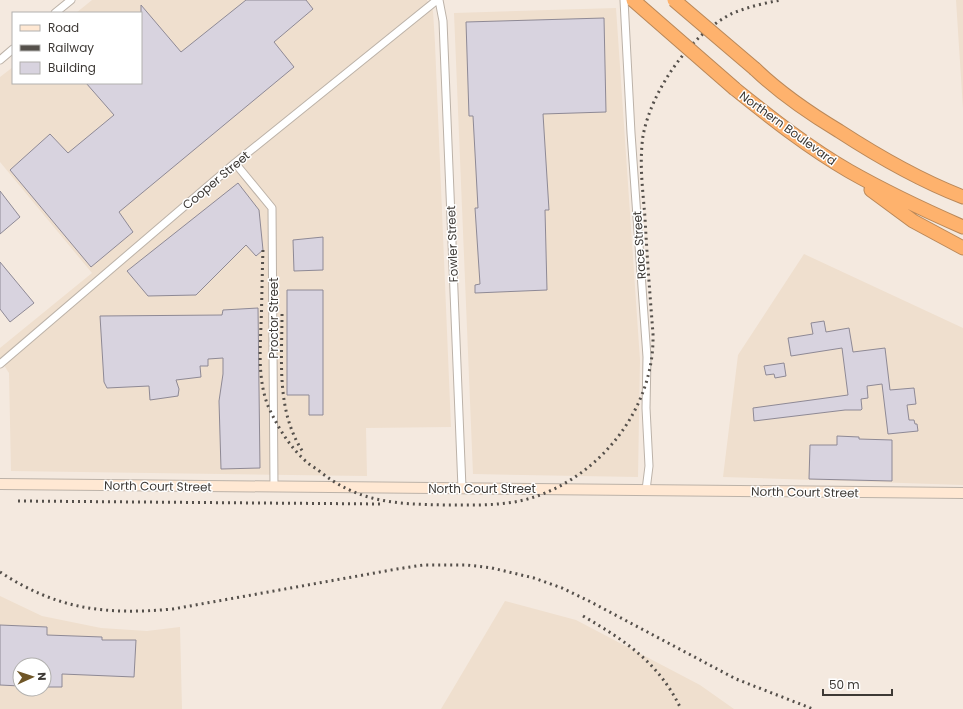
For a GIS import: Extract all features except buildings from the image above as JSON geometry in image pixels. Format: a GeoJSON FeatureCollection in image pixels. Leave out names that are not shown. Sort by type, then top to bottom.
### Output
{"type":"FeatureCollection","features":[{"type":"Feature","properties":{"kind":"highway","name":"Northern Boulevard"},"geometry":{"type":"LineString","coordinates":[[633,0],[735,89],[804,142],[848,171],[914,206],[963,227]]}},
{"type":"Feature","properties":{"kind":"highway","name":"Northern Boulevard"},"geometry":{"type":"LineString","coordinates":[[674,0],[789,98],[870,151],[899,168],[963,197]]}},
{"type":"Feature","properties":{"kind":"highway"},"geometry":{"type":"LineString","coordinates":[[848,171],[913,221],[963,248]]}},
{"type":"Feature","properties":{"kind":"main road","name":"North Court Street"},"geometry":{"type":"LineString","coordinates":[[0,484],[963,493]]}},
{"type":"Feature","properties":{"kind":"street"},"geometry":{"type":"LineString","coordinates":[[56,12],[71,0]]}},
{"type":"Feature","properties":{"kind":"street","name":"Cooper Street"},"geometry":{"type":"LineString","coordinates":[[0,364],[235,164],[438,0]]}},
{"type":"Feature","properties":{"kind":"street","name":"Fowler Street"},"geometry":{"type":"LineString","coordinates":[[438,0],[443,21],[462,488]]}},
{"type":"Feature","properties":{"kind":"street","name":"Race Street"},"geometry":{"type":"LineString","coordinates":[[624,0],[631,133],[647,357],[646,408],[649,466],[646,490]]}},
{"type":"Feature","properties":{"kind":"street"},"geometry":{"type":"LineString","coordinates":[[0,60],[12,50]]}},
{"type":"Feature","properties":{"kind":"street","name":"Proctor Street"},"geometry":{"type":"LineString","coordinates":[[235,164],[272,208],[274,487]]}},
{"type":"Feature","properties":{"kind":"shaded area"},"geometry":{"type":"Polygon","coordinates":[[[92,0],[427,0],[433,11],[435,44],[451,427],[366,428],[367,476],[11,471],[9,373],[0,359],[0,348],[92,273],[0,162],[0,77],[12,68],[12,84],[142,84],[142,12],[77,12],[92,0]]]}},
{"type":"Feature","properties":{"kind":"shaded area"},"geometry":{"type":"Polygon","coordinates":[[[956,0],[963,0],[963,109],[956,0]]]}},
{"type":"Feature","properties":{"kind":"shaded area"},"geometry":{"type":"Polygon","coordinates":[[[616,8],[640,360],[638,477],[473,474],[454,13],[616,8]]]}},
{"type":"Feature","properties":{"kind":"shaded area"},"geometry":{"type":"Polygon","coordinates":[[[804,254],[963,328],[963,485],[723,477],[738,355],[804,254]]]}},
{"type":"Feature","properties":{"kind":"shaded area"},"geometry":{"type":"Polygon","coordinates":[[[0,596],[42,616],[101,628],[147,631],[180,627],[182,709],[0,709],[0,596]]]}},
{"type":"Feature","properties":{"kind":"shaded area"},"geometry":{"type":"Polygon","coordinates":[[[505,601],[576,620],[700,685],[734,709],[441,709],[505,601]]]}},
{"type":"Feature","properties":{"kind":"railway"},"geometry":{"type":"LineString","coordinates":[[263,250],[260,356],[261,376],[265,396],[268,406],[281,430],[296,452],[309,464],[333,481],[363,495],[378,500],[411,504],[495,504],[524,500],[551,490],[576,477],[598,459],[617,438],[633,414],[644,389],[651,362],[653,334],[641,157],[643,136],[647,119],[654,101],[664,83],[687,50],[716,23],[731,14],[781,0]]}},
{"type":"Feature","properties":{"kind":"railway"},"geometry":{"type":"LineString","coordinates":[[282,314],[282,385],[284,403],[294,436],[303,452]]}},
{"type":"Feature","properties":{"kind":"railway"},"geometry":{"type":"LineString","coordinates":[[18,501],[382,504]]}},
{"type":"Feature","properties":{"kind":"railway"},"geometry":{"type":"LineString","coordinates":[[0,572],[21,585],[42,595],[63,602],[104,610],[149,611],[173,609],[423,565],[467,565],[492,568],[534,578],[562,588],[736,679],[813,709]]}},
{"type":"Feature","properties":{"kind":"railway"},"geometry":{"type":"LineString","coordinates":[[583,616],[627,644],[652,666],[672,693],[681,709]]}}]}
